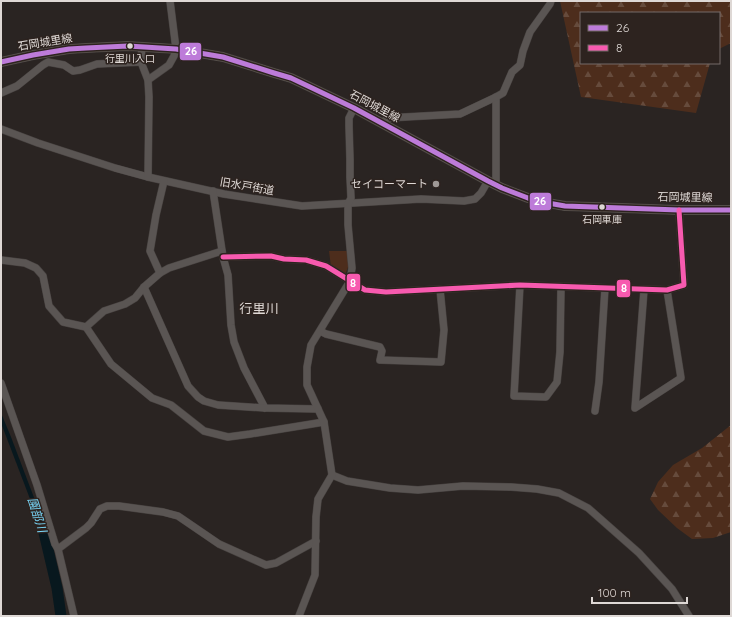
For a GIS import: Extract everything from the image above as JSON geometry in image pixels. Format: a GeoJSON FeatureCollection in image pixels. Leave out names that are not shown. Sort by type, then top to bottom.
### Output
{"type":"FeatureCollection","features":[{"type":"Feature","properties":{"kind":"main road","name":"石岡城里線"},"geometry":{"type":"LineString","coordinates":[[1,62],[39,54],[106,47],[142,46],[176,48],[223,58],[291,78],[354,108],[492,184],[528,198],[560,205],[679,210],[731,210]]}},
{"type":"Feature","properties":{"kind":"street"},"geometry":{"type":"LineString","coordinates":[[148,80],[169,64],[174,56],[176,48],[170,1]]}},
{"type":"Feature","properties":{"kind":"street"},"geometry":{"type":"LineString","coordinates":[[382,124],[387,118],[460,114],[496,97],[503,92],[512,72],[520,65],[530,32],[551,1]]}},
{"type":"Feature","properties":{"kind":"street"},"geometry":{"type":"LineString","coordinates":[[142,46],[141,62],[148,80],[149,97],[148,177]]}},
{"type":"Feature","properties":{"kind":"street"},"geometry":{"type":"LineString","coordinates":[[1,93],[17,86],[48,62],[64,65],[73,71],[97,64],[141,62]]}},
{"type":"Feature","properties":{"kind":"street"},"geometry":{"type":"LineString","coordinates":[[492,184],[496,97]]}},
{"type":"Feature","properties":{"kind":"street"},"geometry":{"type":"LineString","coordinates":[[299,616],[315,575],[316,516],[318,499],[332,475],[324,422],[307,385],[307,366],[311,345],[350,281],[352,268],[348,225],[348,204],[351,198],[348,126],[349,118],[354,108]]}},
{"type":"Feature","properties":{"kind":"street","name":"旧水戸街道"},"geometry":{"type":"LineString","coordinates":[[1,129],[38,143],[148,177],[224,194],[302,206],[422,199],[464,201],[475,199],[492,184]]}},
{"type":"Feature","properties":{"kind":"street"},"geometry":{"type":"LineString","coordinates":[[160,273],[150,251],[164,181]]}},
{"type":"Feature","properties":{"kind":"street"},"geometry":{"type":"LineString","coordinates":[[213,191],[223,254],[228,275],[231,325],[234,342],[244,368],[265,408]]}},
{"type":"Feature","properties":{"kind":"street"},"geometry":{"type":"LineString","coordinates":[[86,327],[104,311],[125,304],[135,298],[144,287],[160,273],[169,268],[223,254],[271,256],[284,259],[306,260],[326,266],[365,290],[377,292],[520,284],[561,287],[667,290],[684,285],[679,210]]}},
{"type":"Feature","properties":{"kind":"street"},"geometry":{"type":"LineString","coordinates":[[1,260],[25,263],[36,268],[43,276],[49,306],[63,322],[86,327],[111,364],[152,398],[172,405],[204,431],[228,437],[324,422]]}},
{"type":"Feature","properties":{"kind":"street"},"geometry":{"type":"LineString","coordinates":[[520,284],[514,396],[546,397],[557,382],[560,352],[561,287]]}},
{"type":"Feature","properties":{"kind":"street"},"geometry":{"type":"LineString","coordinates":[[144,287],[188,386],[198,397],[204,401],[218,405],[318,409]]}},
{"type":"Feature","properties":{"kind":"street"},"geometry":{"type":"LineString","coordinates":[[595,412],[600,382],[605,288]]}},
{"type":"Feature","properties":{"kind":"street"},"geometry":{"type":"LineString","coordinates":[[320,331],[326,334],[380,347],[382,351],[380,360],[441,362],[444,330],[440,289]]}},
{"type":"Feature","properties":{"kind":"street"},"geometry":{"type":"LineString","coordinates":[[644,290],[635,408],[681,378],[667,290]]}},
{"type":"Feature","properties":{"kind":"street"},"geometry":{"type":"LineString","coordinates":[[1,383],[37,485],[55,544],[58,549],[74,616]]}},
{"type":"Feature","properties":{"kind":"street"},"geometry":{"type":"LineString","coordinates":[[332,475],[347,480],[390,488],[418,490],[463,486],[511,487],[537,489],[559,493],[588,508],[639,553],[672,590],[689,616]]}},
{"type":"Feature","properties":{"kind":"street"},"geometry":{"type":"LineString","coordinates":[[58,549],[86,528],[100,509],[107,506],[163,512],[178,516],[219,544],[266,565],[276,563],[316,541]]}},
{"type":"Feature","properties":{"kind":"green space"},"geometry":{"type":"Polygon","coordinates":[[[560,1],[731,1],[731,43],[720,48],[720,12],[580,12],[580,64],[710,64],[696,113],[581,97],[560,1]]]}},
{"type":"Feature","properties":{"kind":"green space"},"geometry":{"type":"Polygon","coordinates":[[[329,251],[349,251],[349,265],[345,275],[331,267],[329,251]]]}},
{"type":"Feature","properties":{"kind":"green space"},"geometry":{"type":"Polygon","coordinates":[[[731,425],[731,532],[713,538],[692,539],[677,528],[658,510],[650,499],[658,482],[673,465],[702,448],[731,425]]]}},
{"type":"Feature","properties":{"kind":"water"},"geometry":{"type":"Polygon","coordinates":[[[1,413],[44,524],[40,525],[1,423],[1,413]]]}},
{"type":"Feature","properties":{"kind":"waterway","name":"園部川"},"geometry":{"type":"LineString","coordinates":[[37,511],[42,524],[57,588],[61,616]]}},
{"type":"Feature","properties":{"kind":"transit line","name":"26"},"geometry":{"type":"LineString","coordinates":[[1,62],[69,49],[128,46],[176,49],[223,57],[291,78],[354,108],[488,181],[528,198],[565,206],[679,210],[731,210]]}},
{"type":"Feature","properties":{"kind":"transit line","name":"8"},"geometry":{"type":"LineString","coordinates":[[223,257],[271,256],[284,259],[306,260],[326,266],[365,290],[386,292],[520,285],[667,290],[684,285],[679,210]]}},
{"type":"Feature","properties":{"kind":"place","name":"行里川入口"},"geometry":{"type":"Point","coordinates":[130,46]}},
{"type":"Feature","properties":{"kind":"place","name":"セイコーマート"},"geometry":{"type":"Point","coordinates":[436,184]}},
{"type":"Feature","properties":{"kind":"place","name":"石岡車庫"},"geometry":{"type":"Point","coordinates":[602,207]}},
{"type":"Feature","properties":{"kind":"district","name":"行里川"},"geometry":{"type":"Point","coordinates":[259,308]}}]}
